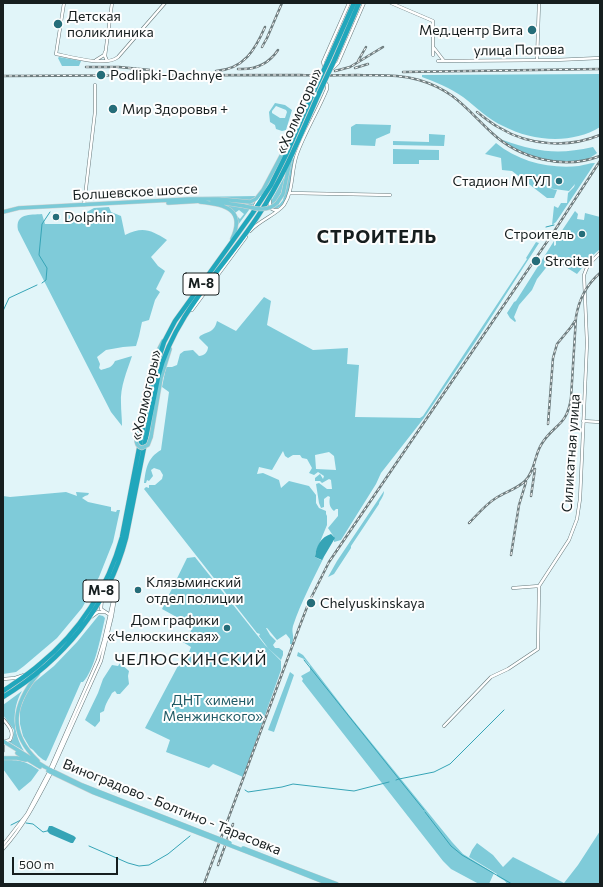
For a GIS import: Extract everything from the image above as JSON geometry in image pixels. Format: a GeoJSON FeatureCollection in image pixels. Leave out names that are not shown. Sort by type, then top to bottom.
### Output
{"type":"FeatureCollection","features":[{"type":"Feature","properties":{"kind":"highway","name":"«Холмогоры»"},"geometry":{"type":"LineString","coordinates":[[332,59],[354,3]]}},
{"type":"Feature","properties":{"kind":"highway","name":"«Холмогоры»"},"geometry":{"type":"LineString","coordinates":[[3,697],[40,672],[65,648],[89,619],[104,595],[114,575],[125,545],[156,365],[164,342],[200,285],[228,248],[270,185],[359,3]]}},
{"type":"Feature","properties":{"kind":"highway","name":"«Холмогоры»"},"geometry":{"type":"LineString","coordinates":[[3,691],[39,665],[61,645],[81,621],[98,595],[110,572],[118,549],[160,368],[175,332],[263,208],[292,154],[317,91]]}},
{"type":"Feature","properties":{"kind":"main road"},"geometry":{"type":"LineString","coordinates":[[263,190],[296,131]]}},
{"type":"Feature","properties":{"kind":"main road"},"geometry":{"type":"LineString","coordinates":[[143,203],[220,202],[264,210],[272,208],[283,194],[292,154]]}},
{"type":"Feature","properties":{"kind":"main road","name":"Болшевское шоссе"},"geometry":{"type":"LineString","coordinates":[[3,212],[19,208],[204,199],[248,203],[256,199],[263,190]]}},
{"type":"Feature","properties":{"kind":"main road"},"geometry":{"type":"LineString","coordinates":[[193,202],[218,204],[233,212],[236,218],[237,226],[228,248]]}},
{"type":"Feature","properties":{"kind":"main road"},"geometry":{"type":"LineString","coordinates":[[173,326],[159,349],[150,377],[137,434],[137,444],[142,448],[148,446],[151,437],[161,378],[175,332]]}},
{"type":"Feature","properties":{"kind":"main road"},"geometry":{"type":"LineString","coordinates":[[40,672],[22,696],[17,724],[19,734],[26,749],[45,767]]}},
{"type":"Feature","properties":{"kind":"main road","name":"Виноградово - Болтино - Тарасовка"},"geometry":{"type":"LineString","coordinates":[[3,742],[45,767],[82,785],[188,828]]}},
{"type":"Feature","properties":{"kind":"main road","name":"Виноградово - Болтино - Тарасовка"},"geometry":{"type":"LineString","coordinates":[[3,742],[33,763],[69,782],[337,884]]}},
{"type":"Feature","properties":{"kind":"main road"},"geometry":{"type":"LineString","coordinates":[[3,758],[20,758],[33,763]]}},
{"type":"Feature","properties":{"kind":"main road","name":"Виноградово - Болтино - Тарасовка"},"geometry":{"type":"LineString","coordinates":[[292,868],[328,884]]}},
{"type":"Feature","properties":{"kind":"street"},"geometry":{"type":"LineString","coordinates":[[64,3],[56,54],[108,62],[115,60],[118,57],[165,3]]}},
{"type":"Feature","properties":{"kind":"street"},"geometry":{"type":"LineString","coordinates":[[108,62],[106,59],[106,50],[112,3]]}},
{"type":"Feature","properties":{"kind":"street"},"geometry":{"type":"LineString","coordinates":[[349,3],[323,62],[327,69],[333,68],[338,63],[364,3]]}},
{"type":"Feature","properties":{"kind":"street"},"geometry":{"type":"LineString","coordinates":[[392,3],[433,21],[435,58]]}},
{"type":"Feature","properties":{"kind":"street"},"geometry":{"type":"LineString","coordinates":[[537,60],[539,3]]}},
{"type":"Feature","properties":{"kind":"street"},"geometry":{"type":"LineString","coordinates":[[434,48],[440,58],[444,61]]}},
{"type":"Feature","properties":{"kind":"street"},"geometry":{"type":"LineString","coordinates":[[99,60],[104,56],[106,50]]}},
{"type":"Feature","properties":{"kind":"street"},"geometry":{"type":"LineString","coordinates":[[435,58],[437,52]]}},
{"type":"Feature","properties":{"kind":"street"},"geometry":{"type":"LineString","coordinates":[[435,58],[440,58]]}},
{"type":"Feature","properties":{"kind":"street","name":"улица Попова"},"geometry":{"type":"LineString","coordinates":[[435,58],[444,61],[600,58]]}},
{"type":"Feature","properties":{"kind":"street"},"geometry":{"type":"LineString","coordinates":[[250,231],[257,224],[282,207],[290,193],[298,153],[327,89],[327,85],[324,81],[319,81],[313,84],[281,156]]}},
{"type":"Feature","properties":{"kind":"street"},"geometry":{"type":"LineString","coordinates":[[84,206],[95,112],[95,85]]}},
{"type":"Feature","properties":{"kind":"street"},"geometry":{"type":"LineString","coordinates":[[291,184],[293,191],[298,193]]}},
{"type":"Feature","properties":{"kind":"street"},"geometry":{"type":"LineString","coordinates":[[244,225],[263,190]]}},
{"type":"Feature","properties":{"kind":"street"},"geometry":{"type":"LineString","coordinates":[[273,191],[270,208],[275,210],[282,207]]}},
{"type":"Feature","properties":{"kind":"street"},"geometry":{"type":"LineString","coordinates":[[290,193],[390,195]]}},
{"type":"Feature","properties":{"kind":"street"},"geometry":{"type":"LineString","coordinates":[[183,319],[210,286],[250,231],[263,208]]}},
{"type":"Feature","properties":{"kind":"street","name":"Силикатная улица"},"geometry":{"type":"LineString","coordinates":[[539,586],[567,544],[577,519],[580,499],[587,345],[584,275],[588,265],[600,253]]}},
{"type":"Feature","properties":{"kind":"street"},"geometry":{"type":"LineString","coordinates":[[147,422],[150,377]]}},
{"type":"Feature","properties":{"kind":"street"},"geometry":{"type":"LineString","coordinates":[[147,422],[161,378]]}},
{"type":"Feature","properties":{"kind":"street"},"geometry":{"type":"LineString","coordinates":[[583,421],[600,422]]}},
{"type":"Feature","properties":{"kind":"street"},"geometry":{"type":"LineString","coordinates":[[444,726],[491,677],[508,669],[538,649],[539,586],[513,588]]}},
{"type":"Feature","properties":{"kind":"street"},"geometry":{"type":"LineString","coordinates":[[52,768],[98,660],[111,616],[116,591],[114,592],[111,616]]}},
{"type":"Feature","properties":{"kind":"street"},"geometry":{"type":"LineString","coordinates":[[104,595],[101,606],[104,612]]}},
{"type":"Feature","properties":{"kind":"street"},"geometry":{"type":"LineString","coordinates":[[89,619],[98,612],[104,612],[111,616]]}},
{"type":"Feature","properties":{"kind":"street"},"geometry":{"type":"LineString","coordinates":[[3,679],[17,678],[39,665]]}},
{"type":"Feature","properties":{"kind":"street"},"geometry":{"type":"LineString","coordinates":[[3,719],[11,730],[12,734],[12,737],[9,740],[3,742]]}},
{"type":"Feature","properties":{"kind":"street"},"geometry":{"type":"LineString","coordinates":[[3,746],[3,751]]}},
{"type":"Feature","properties":{"kind":"street"},"geometry":{"type":"LineString","coordinates":[[3,845],[27,814],[49,775],[30,814],[3,849]]}},
{"type":"Feature","properties":{"kind":"green space"},"geometry":{"type":"Polygon","coordinates":[[[58,58],[81,61],[79,66],[62,66],[58,58]]]}},
{"type":"Feature","properties":{"kind":"green space"},"geometry":{"type":"Polygon","coordinates":[[[600,74],[600,127],[577,137],[564,139],[539,138],[514,131],[487,116],[458,94],[422,77],[422,75],[600,74]]]}},
{"type":"Feature","properties":{"kind":"green space"},"geometry":{"type":"Polygon","coordinates":[[[275,103],[285,105],[292,110],[286,130],[282,131],[276,129],[275,125],[270,122],[269,112],[275,103]],[[276,106],[272,113],[280,118],[285,118],[287,112],[286,110],[276,106]]]}},
{"type":"Feature","properties":{"kind":"green space"},"geometry":{"type":"Polygon","coordinates":[[[356,124],[391,125],[390,133],[376,139],[375,146],[351,145],[351,127],[356,124]]]}},
{"type":"Feature","properties":{"kind":"green space"},"geometry":{"type":"Polygon","coordinates":[[[429,134],[445,135],[444,146],[393,145],[393,141],[429,142],[429,134]]]}},
{"type":"Feature","properties":{"kind":"green space"},"geometry":{"type":"Polygon","coordinates":[[[503,140],[537,150],[548,151],[569,151],[593,147],[597,153],[587,159],[576,162],[563,162],[536,157],[512,147],[502,141],[503,140]]]}},
{"type":"Feature","properties":{"kind":"green space"},"geometry":{"type":"Polygon","coordinates":[[[496,143],[505,150],[535,163],[568,167],[595,163],[556,222],[552,225],[554,206],[558,208],[561,203],[567,203],[568,193],[575,184],[569,191],[547,188],[557,190],[554,198],[547,198],[512,171],[502,170],[501,158],[485,154],[496,143]]]}},
{"type":"Feature","properties":{"kind":"green space"},"geometry":{"type":"Polygon","coordinates":[[[393,149],[439,150],[439,160],[419,160],[419,164],[393,164],[393,149]]]}},
{"type":"Feature","properties":{"kind":"green space"},"geometry":{"type":"Polygon","coordinates":[[[295,156],[288,195],[280,207],[274,209],[271,208],[271,201],[286,174],[281,193],[276,202],[279,205],[283,200],[292,160],[295,156]]]}},
{"type":"Feature","properties":{"kind":"green space"},"geometry":{"type":"Polygon","coordinates":[[[257,196],[251,201],[189,198],[189,197],[257,196]]]}},
{"type":"Feature","properties":{"kind":"green space"},"geometry":{"type":"Polygon","coordinates":[[[218,203],[244,208],[245,205],[254,203],[238,225],[237,216],[240,219],[244,214],[239,210],[235,213],[218,203]]]}},
{"type":"Feature","properties":{"kind":"green space"},"geometry":{"type":"Polygon","coordinates":[[[109,207],[111,212],[121,216],[125,235],[131,232],[147,230],[167,240],[151,257],[158,266],[165,271],[156,289],[160,292],[155,300],[149,320],[142,322],[136,346],[106,350],[97,357],[100,364],[99,368],[101,370],[111,366],[115,361],[132,356],[124,379],[121,397],[122,426],[111,412],[18,230],[19,220],[24,216],[42,214],[45,224],[66,224],[66,214],[83,214],[94,208],[109,207]]]}},
{"type":"Feature","properties":{"kind":"green space","name":"Строитель"},"geometry":{"type":"Polygon","coordinates":[[[575,211],[578,214],[577,219],[584,220],[585,213],[600,217],[600,249],[590,258],[577,274],[553,259],[537,279],[532,290],[519,305],[514,317],[515,322],[507,313],[554,241],[554,246],[556,245],[556,241],[561,232],[575,211]]]}},
{"type":"Feature","properties":{"kind":"green space"},"geometry":{"type":"Polygon","coordinates":[[[536,242],[539,243],[424,418],[381,473],[376,484],[341,540],[334,542],[334,537],[328,528],[338,516],[338,509],[334,511],[331,508],[330,497],[328,496],[324,499],[324,507],[321,508],[319,503],[316,484],[319,483],[327,489],[332,489],[331,480],[329,479],[322,483],[320,481],[315,481],[315,478],[320,474],[323,479],[324,476],[318,472],[314,475],[309,473],[312,468],[307,459],[302,458],[300,455],[293,455],[288,458],[285,456],[283,451],[272,470],[259,467],[257,474],[263,473],[279,480],[281,488],[289,481],[309,486],[316,495],[316,503],[319,508],[326,511],[327,516],[327,525],[315,554],[315,557],[321,560],[324,557],[296,617],[293,628],[292,644],[290,644],[290,639],[286,634],[277,640],[266,628],[276,641],[273,645],[275,648],[279,648],[283,651],[281,660],[268,648],[259,636],[260,634],[257,633],[144,489],[146,487],[149,488],[149,485],[155,485],[162,479],[163,475],[160,470],[154,468],[151,470],[153,476],[149,481],[147,480],[146,483],[144,483],[150,460],[161,450],[169,392],[162,387],[166,367],[177,365],[180,354],[184,351],[193,350],[199,356],[204,354],[208,347],[199,338],[200,336],[212,330],[217,321],[236,331],[264,297],[271,301],[267,325],[313,350],[348,348],[347,364],[359,365],[355,417],[420,418],[423,416],[527,259],[526,258],[536,242]],[[329,452],[315,455],[316,469],[336,470],[334,456],[329,452]]]}},
{"type":"Feature","properties":{"kind":"green space"},"geometry":{"type":"Polygon","coordinates":[[[384,491],[379,504],[351,548],[334,574],[328,577],[337,561],[384,491]]]}},
{"type":"Feature","properties":{"kind":"green space"},"geometry":{"type":"Polygon","coordinates":[[[66,492],[77,496],[76,492],[89,493],[82,498],[88,502],[111,507],[111,511],[116,512],[117,510],[120,510],[113,542],[99,577],[82,608],[57,638],[16,672],[3,674],[3,496],[10,497],[66,492]]]}},
{"type":"Feature","properties":{"kind":"green space","name":"ДНТ «имени Менжинского»"},"geometry":{"type":"Polygon","coordinates":[[[195,557],[265,645],[281,661],[281,670],[243,777],[213,764],[209,768],[166,752],[170,740],[145,728],[180,662],[184,665],[191,647],[181,641],[186,633],[189,635],[193,626],[162,609],[187,558],[195,557]]]}},
{"type":"Feature","properties":{"kind":"green space"},"geometry":{"type":"Polygon","coordinates":[[[99,615],[105,618],[94,661],[87,677],[83,682],[81,682],[46,761],[40,758],[30,748],[23,736],[20,724],[20,709],[32,684],[54,666],[77,642],[99,615]]]}},
{"type":"Feature","properties":{"kind":"green space"},"geometry":{"type":"Polygon","coordinates":[[[298,652],[303,655],[349,715],[452,842],[463,854],[494,873],[489,884],[479,884],[451,869],[443,861],[302,681],[303,679],[301,676],[310,671],[310,666],[304,659],[297,656],[298,652]]]}},
{"type":"Feature","properties":{"kind":"green space"},"geometry":{"type":"Polygon","coordinates":[[[120,663],[129,671],[129,684],[120,694],[117,694],[115,691],[112,693],[106,703],[104,711],[100,713],[100,721],[95,727],[85,720],[103,679],[112,665],[118,666],[120,663]]]}},
{"type":"Feature","properties":{"kind":"green space"},"geometry":{"type":"Polygon","coordinates":[[[290,672],[294,675],[274,732],[268,730],[290,672]]]}},
{"type":"Feature","properties":{"kind":"green space"},"geometry":{"type":"Polygon","coordinates":[[[22,691],[16,706],[15,721],[20,744],[24,751],[9,742],[13,739],[14,730],[3,715],[3,705],[22,691]]]}},
{"type":"Feature","properties":{"kind":"green space"},"geometry":{"type":"Polygon","coordinates":[[[3,760],[22,761],[39,770],[31,781],[19,791],[3,769],[3,760]]]}},
{"type":"Feature","properties":{"kind":"green space"},"geometry":{"type":"Polygon","coordinates":[[[600,831],[600,884],[507,884],[497,876],[497,874],[469,857],[477,843],[493,855],[503,867],[513,857],[564,883],[578,865],[600,831]]]}},
{"type":"Feature","properties":{"kind":"shaded area"},"geometry":{"type":"Polygon","coordinates":[[[331,534],[335,538],[322,560],[315,557],[320,542],[324,537],[331,534]]]}},
{"type":"Feature","properties":{"kind":"shaded area"},"geometry":{"type":"Polygon","coordinates":[[[49,826],[52,826],[76,838],[73,843],[71,843],[50,834],[47,831],[49,826]]]}},
{"type":"Feature","properties":{"kind":"waterway"},"geometry":{"type":"LineString","coordinates":[[42,283],[46,280],[47,268],[39,255],[42,224],[50,212]]}},
{"type":"Feature","properties":{"kind":"waterway"},"geometry":{"type":"LineString","coordinates":[[546,227],[554,225]]}},
{"type":"Feature","properties":{"kind":"waterway"},"geometry":{"type":"LineString","coordinates":[[3,311],[9,298],[37,285]]}},
{"type":"Feature","properties":{"kind":"waterway"},"geometry":{"type":"LineString","coordinates":[[304,660],[399,779],[434,772],[450,764],[504,710]]}},
{"type":"Feature","properties":{"kind":"waterway"},"geometry":{"type":"LineString","coordinates":[[396,780],[399,779],[424,810]]}},
{"type":"Feature","properties":{"kind":"waterway"},"geometry":{"type":"LineString","coordinates":[[245,790],[248,792],[293,784],[354,791],[389,782]]}},
{"type":"Feature","properties":{"kind":"waterway"},"geometry":{"type":"LineString","coordinates":[[425,812],[451,846],[462,855],[512,884]]}},
{"type":"Feature","properties":{"kind":"waterway"},"geometry":{"type":"LineString","coordinates":[[11,825],[21,820]]}},
{"type":"Feature","properties":{"kind":"waterway"},"geometry":{"type":"LineString","coordinates":[[26,823],[33,824],[43,832],[47,831]]}},
{"type":"Feature","properties":{"kind":"waterway"},"geometry":{"type":"LineString","coordinates":[[89,846],[128,863],[139,866],[149,865],[168,854],[190,836]]}},
{"type":"Feature","properties":{"kind":"railway"},"geometry":{"type":"LineString","coordinates":[[262,47],[282,3]]}},
{"type":"Feature","properties":{"kind":"railway"},"geometry":{"type":"LineString","coordinates":[[216,71],[234,67],[247,57],[257,43],[265,27]]}},
{"type":"Feature","properties":{"kind":"railway"},"geometry":{"type":"LineString","coordinates":[[358,61],[366,47]]}},
{"type":"Feature","properties":{"kind":"railway"},"geometry":{"type":"LineString","coordinates":[[335,71],[350,67],[383,47]]}},
{"type":"Feature","properties":{"kind":"railway"},"geometry":{"type":"LineString","coordinates":[[238,69],[250,69],[261,66],[278,50]]}},
{"type":"Feature","properties":{"kind":"railway"},"geometry":{"type":"LineString","coordinates":[[355,68],[368,64]]}},
{"type":"Feature","properties":{"kind":"railway"},"geometry":{"type":"LineString","coordinates":[[86,67],[119,67],[150,70]]}},
{"type":"Feature","properties":{"kind":"railway"},"geometry":{"type":"LineString","coordinates":[[403,72],[600,69]]}},
{"type":"Feature","properties":{"kind":"railway"},"geometry":{"type":"LineString","coordinates":[[3,76],[357,75],[404,77],[419,80],[442,89],[467,109],[492,133],[516,150],[543,160],[557,162],[572,162],[600,156]]}},
{"type":"Feature","properties":{"kind":"railway"},"geometry":{"type":"LineString","coordinates":[[477,112],[494,125],[511,134],[536,142],[575,142],[600,135]]}},
{"type":"Feature","properties":{"kind":"railway"},"geometry":{"type":"LineString","coordinates":[[204,884],[309,602],[329,562],[555,230],[600,161]]}},
{"type":"Feature","properties":{"kind":"railway"},"geometry":{"type":"LineString","coordinates":[[469,523],[492,500],[525,481],[531,473],[541,445],[566,415],[571,398],[577,310],[587,287],[600,273]]}},
{"type":"Feature","properties":{"kind":"railway"},"geometry":{"type":"LineString","coordinates":[[548,424],[553,358],[557,344],[575,321]]}},
{"type":"Feature","properties":{"kind":"railway"},"geometry":{"type":"LineString","coordinates":[[531,496],[535,469]]}},
{"type":"Feature","properties":{"kind":"railway"},"geometry":{"type":"LineString","coordinates":[[511,555],[519,505],[526,482]]}},
{"type":"Feature","properties":{"kind":"railway"},"geometry":{"type":"LineString","coordinates":[[218,865],[233,824]]}},
{"type":"Feature","properties":{"kind":"place","name":"Детская поликлиника"},"geometry":{"type":"Point","coordinates":[58,24]}},
{"type":"Feature","properties":{"kind":"place","name":"Мед.центр Вита"},"geometry":{"type":"Point","coordinates":[532,30]}},
{"type":"Feature","properties":{"kind":"place","name":"Podlipki-Dachnye"},"geometry":{"type":"Point","coordinates":[101,75]}},
{"type":"Feature","properties":{"kind":"place","name":"Мир Здоровья +"},"geometry":{"type":"Point","coordinates":[113,109]}},
{"type":"Feature","properties":{"kind":"place","name":"Стадион МГУЛ"},"geometry":{"type":"Point","coordinates":[559,181]}},
{"type":"Feature","properties":{"kind":"place","name":"Dolphin"},"geometry":{"type":"Point","coordinates":[56,217]}},
{"type":"Feature","properties":{"kind":"place","name":"Строитель"},"geometry":{"type":"Point","coordinates":[582,234]}},
{"type":"Feature","properties":{"kind":"place","name":"Stroitel"},"geometry":{"type":"Point","coordinates":[536,261]}},
{"type":"Feature","properties":{"kind":"place","name":"Клязьминский отдел полиции"},"geometry":{"type":"Point","coordinates":[138,590]}},
{"type":"Feature","properties":{"kind":"place","name":"Chelyuskinskaya"},"geometry":{"type":"Point","coordinates":[311,603]}},
{"type":"Feature","properties":{"kind":"place","name":"Дом графики «Челюскинская»"},"geometry":{"type":"Point","coordinates":[227,628]}},
{"type":"Feature","properties":{"kind":"district","name":"СТРОИТЕЛЬ"},"geometry":{"type":"Point","coordinates":[377,237]}},
{"type":"Feature","properties":{"kind":"district","name":"ЧЕЛЮСКИНСКИЙ"},"geometry":{"type":"Point","coordinates":[191,660]}}]}
